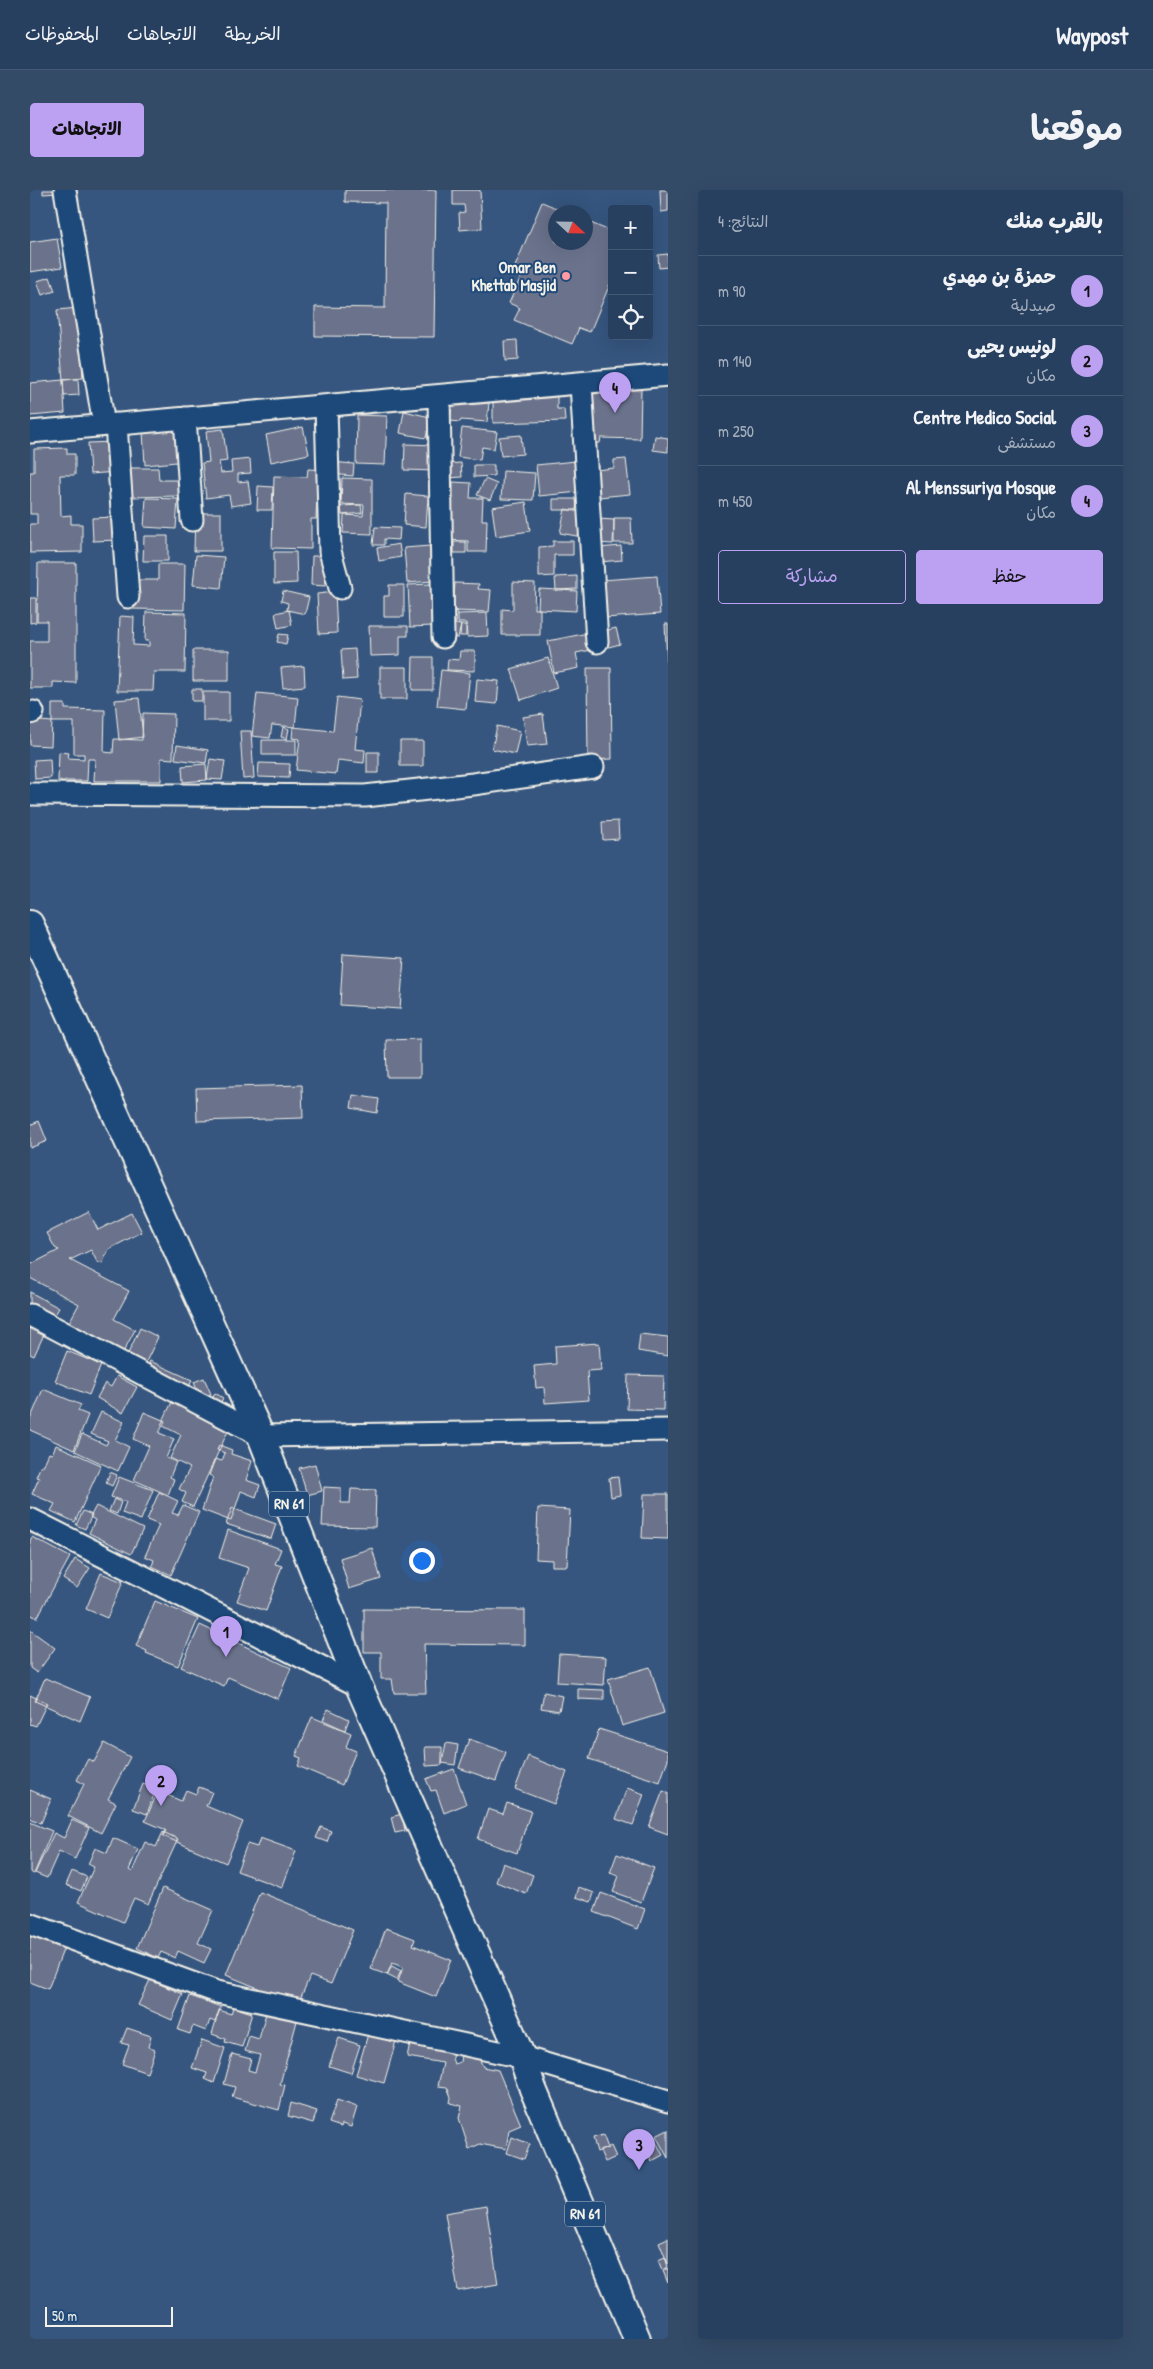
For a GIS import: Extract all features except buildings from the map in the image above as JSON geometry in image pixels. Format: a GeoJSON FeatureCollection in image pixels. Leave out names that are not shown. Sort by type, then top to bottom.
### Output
{"type":"FeatureCollection","features":[{"type":"Feature","properties":{"kind":"main road","name":"RN 61"},"geometry":{"type":"LineString","coordinates":[[30,924],[262,1436],[359,1686],[522,2057],[533,2089],[637,2339]]}},
{"type":"Feature","properties":{"kind":"street"},"geometry":{"type":"LineString","coordinates":[[65,190],[110,425],[128,597]]}},
{"type":"Feature","properties":{"kind":"street"},"geometry":{"type":"LineString","coordinates":[[30,432],[668,375]]}},
{"type":"Feature","properties":{"kind":"street"},"geometry":{"type":"LineString","coordinates":[[581,384],[597,642]]}},
{"type":"Feature","properties":{"kind":"street"},"geometry":{"type":"LineString","coordinates":[[440,396],[443,637]]}},
{"type":"Feature","properties":{"kind":"street"},"geometry":{"type":"LineString","coordinates":[[326,406],[330,551],[340,588]]}},
{"type":"Feature","properties":{"kind":"street"},"geometry":{"type":"LineString","coordinates":[[185,418],[192,520]]}},
{"type":"Feature","properties":{"kind":"street"},"geometry":{"type":"LineString","coordinates":[[30,794],[365,796],[473,784],[593,766]]}},
{"type":"Feature","properties":{"kind":"street"},"geometry":{"type":"LineString","coordinates":[[30,1315],[262,1436],[668,1430]]}},
{"type":"Feature","properties":{"kind":"street"},"geometry":{"type":"LineString","coordinates":[[30,1519],[359,1686]]}},
{"type":"Feature","properties":{"kind":"street"},"geometry":{"type":"LineString","coordinates":[[30,1924],[217,1992],[522,2057],[668,2101]]}},
{"type":"Feature","properties":{"kind":"place","name":"Omar Ben Khettab Masjid"},"geometry":{"type":"Point","coordinates":[566,276]}},
{"type":"Feature","properties":{"kind":"place","name":"Al Menssuriya Mosque"},"geometry":{"type":"Point","coordinates":[615,413]}},
{"type":"Feature","properties":{"kind":"place","name":"حمزة بن مهدي"},"geometry":{"type":"Point","coordinates":[226,1657]}},
{"type":"Feature","properties":{"kind":"place","name":"لونيس يحيى"},"geometry":{"type":"Point","coordinates":[161,1806]}},
{"type":"Feature","properties":{"kind":"place","name":"Centre Medico Social"},"geometry":{"type":"Point","coordinates":[639,2170]}}]}
